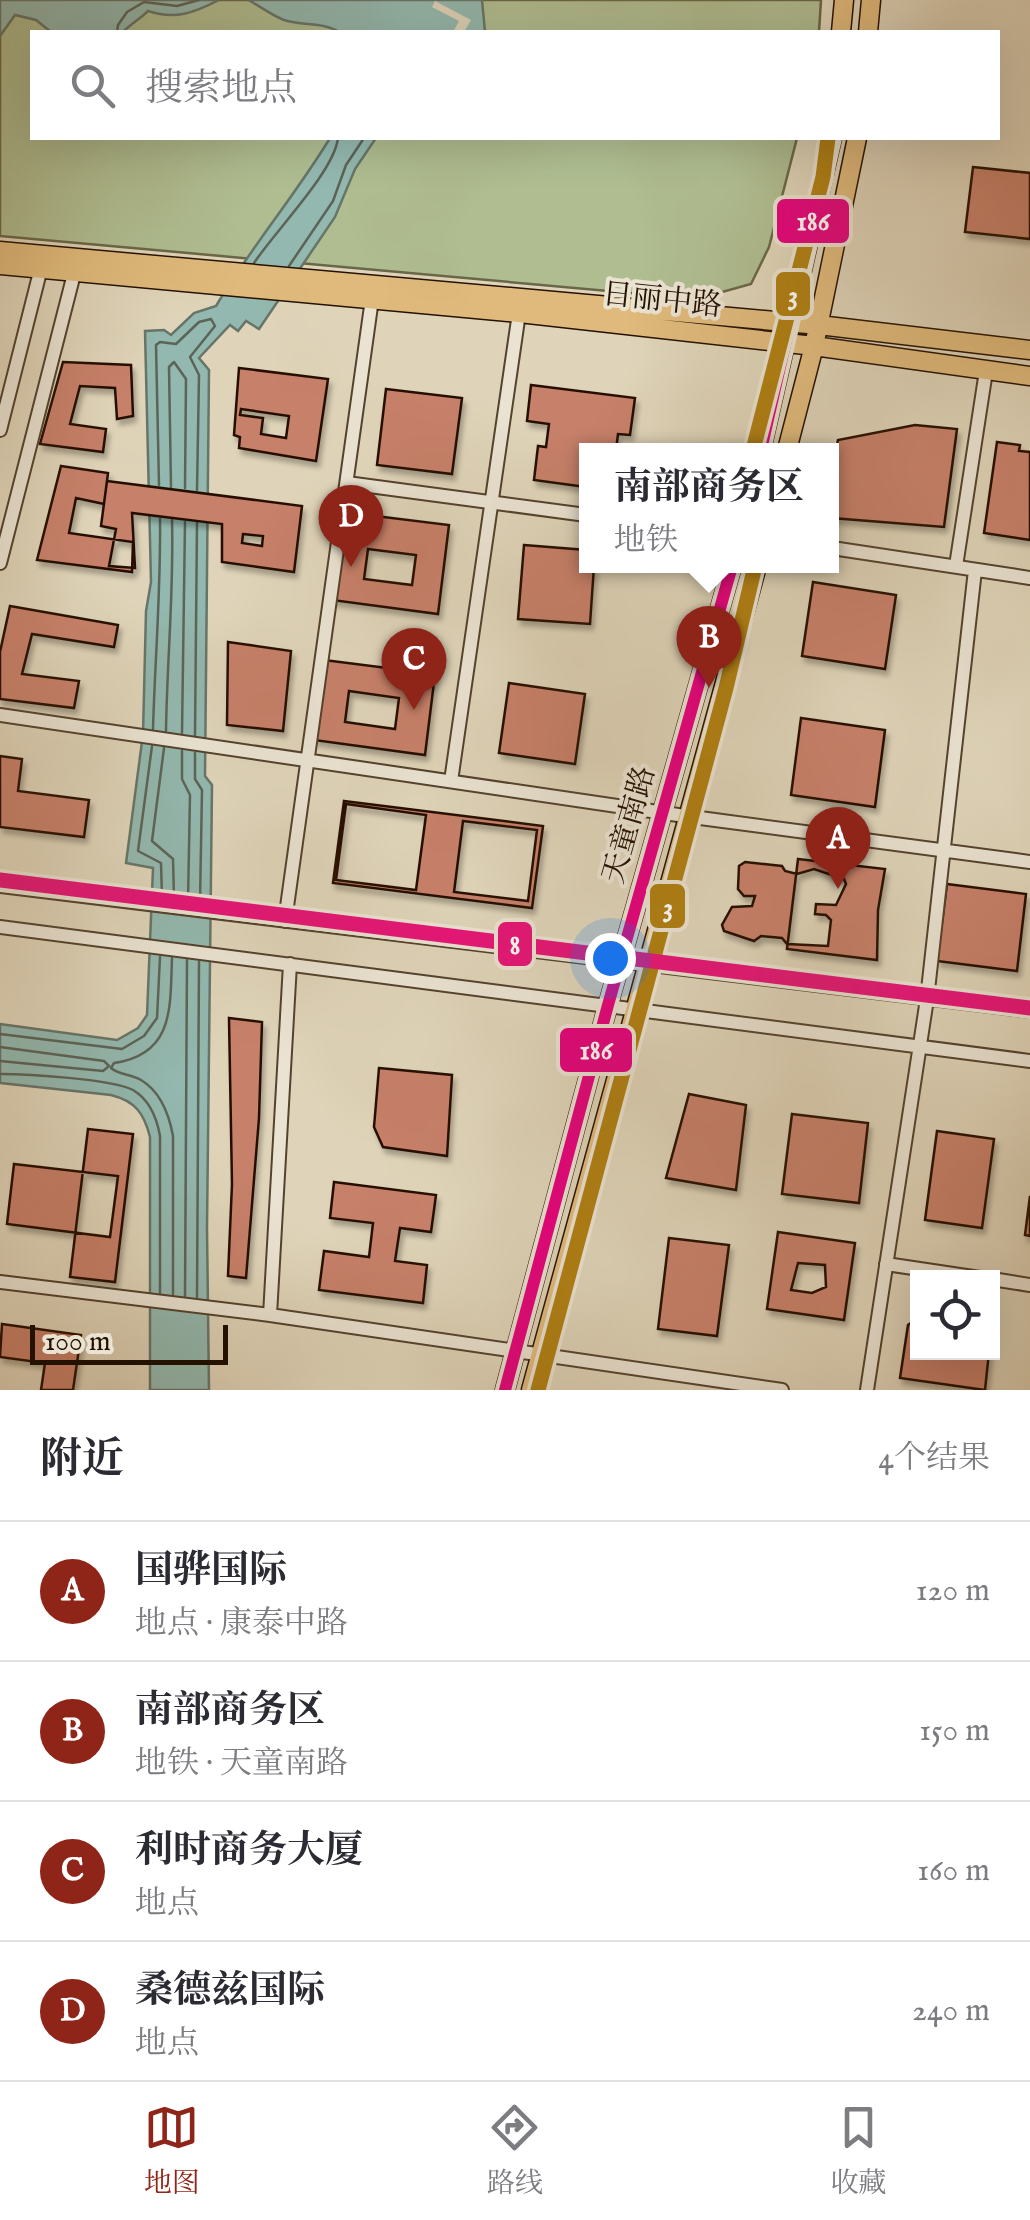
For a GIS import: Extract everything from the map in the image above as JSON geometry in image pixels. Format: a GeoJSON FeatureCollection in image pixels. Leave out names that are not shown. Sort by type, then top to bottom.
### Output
{"type":"FeatureCollection","features":[{"type":"Feature","properties":{"kind":"main road"},"geometry":{"type":"LineString","coordinates":[[842,30],[844,0]]}},
{"type":"Feature","properties":{"kind":"main road"},"geometry":{"type":"LineString","coordinates":[[868,30],[871,0]]}},
{"type":"Feature","properties":{"kind":"main road"},"geometry":{"type":"LineString","coordinates":[[764,443],[832,140]]}},
{"type":"Feature","properties":{"kind":"main road"},"geometry":{"type":"LineString","coordinates":[[789,443],[814,346],[857,140]]}},
{"type":"Feature","properties":{"kind":"main road"},"geometry":{"type":"LineString","coordinates":[[0,252],[75,270],[220,280]]}},
{"type":"Feature","properties":{"kind":"main road"},"geometry":{"type":"LineString","coordinates":[[0,265],[43,261],[291,287]]}},
{"type":"Feature","properties":{"kind":"main road","name":"日丽中路"},"geometry":{"type":"LineString","coordinates":[[291,287],[793,322],[1030,350]]}},
{"type":"Feature","properties":{"kind":"main road","name":"日丽中路"},"geometry":{"type":"LineString","coordinates":[[291,287],[814,346],[1030,376]]}},
{"type":"Feature","properties":{"kind":"main road","name":"天童南路"},"geometry":{"type":"LineString","coordinates":[[505,1390],[730,573]]}},
{"type":"Feature","properties":{"kind":"main road","name":"天童南路"},"geometry":{"type":"LineString","coordinates":[[531,1390],[754,573]]}},
{"type":"Feature","properties":{"kind":"street"},"geometry":{"type":"LineString","coordinates":[[0,430],[43,261]]}},
{"type":"Feature","properties":{"kind":"street"},"geometry":{"type":"LineString","coordinates":[[0,563],[75,270]]}},
{"type":"Feature","properties":{"kind":"street"},"geometry":{"type":"LineString","coordinates":[[285,921],[372,299]]}},
{"type":"Feature","properties":{"kind":"street"},"geometry":{"type":"LineString","coordinates":[[451,780],[519,313]]}},
{"type":"Feature","properties":{"kind":"street"},"geometry":{"type":"LineString","coordinates":[[956,566],[986,371]]}},
{"type":"Feature","properties":{"kind":"street"},"geometry":{"type":"LineString","coordinates":[[347,483],[579,514]]}},
{"type":"Feature","properties":{"kind":"street"},"geometry":{"type":"LineString","coordinates":[[839,549],[1030,578]]}},
{"type":"Feature","properties":{"kind":"street"},"geometry":{"type":"LineString","coordinates":[[867,1390],[927,999],[975,570]]}},
{"type":"Feature","properties":{"kind":"street"},"geometry":{"type":"LineString","coordinates":[[0,715],[686,816],[1030,862]]}},
{"type":"Feature","properties":{"kind":"street"},"geometry":{"type":"LineString","coordinates":[[0,886],[1030,1011]]}},
{"type":"Feature","properties":{"kind":"street"},"geometry":{"type":"LineString","coordinates":[[0,927],[1030,1061]]}},
{"type":"Feature","properties":{"kind":"street"},"geometry":{"type":"LineString","coordinates":[[270,1316],[290,964]]}},
{"type":"Feature","properties":{"kind":"street"},"geometry":{"type":"LineString","coordinates":[[886,1264],[926,1270]]}},
{"type":"Feature","properties":{"kind":"street"},"geometry":{"type":"LineString","coordinates":[[1000,1280],[1030,1284]]}},
{"type":"Feature","properties":{"kind":"street"},"geometry":{"type":"LineString","coordinates":[[0,1282],[270,1316],[782,1390]]}},
{"type":"Feature","properties":{"kind":"green space"},"geometry":{"type":"Polygon","coordinates":[[[0,0],[821,0],[819,30],[30,30],[30,140],[796,140],[769,247],[751,284],[697,299],[0,236],[0,0]]]}},
{"type":"Feature","properties":{"kind":"water"},"geometry":{"type":"Polygon","coordinates":[[[0,0],[219,0],[184,14],[148,11],[125,30],[48,30],[36,20],[15,15],[0,36],[0,0]]]}},
{"type":"Feature","properties":{"kind":"water"},"geometry":{"type":"Polygon","coordinates":[[[248,0],[482,0],[485,30],[335,30],[284,20],[248,0]]]}},
{"type":"Feature","properties":{"kind":"water"},"geometry":{"type":"Polygon","coordinates":[[[329,140],[375,140],[355,169],[335,217],[259,329],[246,321],[238,331],[230,325],[199,358],[209,370],[205,776],[212,785],[209,1390],[150,1390],[150,1137],[145,1121],[132,1105],[111,1095],[0,1083],[0,1024],[117,1040],[138,1028],[147,1015],[153,868],[126,863],[143,734],[146,611],[151,582],[145,331],[164,330],[171,335],[194,313],[216,306],[329,140]]]}},
{"type":"Feature","properties":{"kind":"pier"},"geometry":{"type":"Polygon","coordinates":[[[435,1],[471,20],[465,30],[454,30],[459,21],[432,7],[435,1]]]}},
{"type":"Feature","properties":{"kind":"building"},"geometry":{"type":"Polygon","coordinates":[[[973,167],[1030,173],[1030,239],[965,232],[973,167]]]}},
{"type":"Feature","properties":{"kind":"building"},"geometry":{"type":"Polygon","coordinates":[[[63,362],[131,365],[133,416],[117,419],[115,388],[80,386],[70,424],[106,429],[103,452],[40,444],[63,362]]]}},
{"type":"Feature","properties":{"kind":"building"},"geometry":{"type":"Polygon","coordinates":[[[239,368],[328,379],[316,461],[239,448],[240,437],[234,435],[239,368]],[[241,409],[240,415],[263,418],[261,434],[286,438],[289,416],[241,409]]]}},
{"type":"Feature","properties":{"kind":"building"},"geometry":{"type":"Polygon","coordinates":[[[531,385],[635,398],[630,435],[618,434],[617,443],[579,443],[579,486],[534,480],[538,446],[546,447],[549,424],[527,421],[531,385]]]}},
{"type":"Feature","properties":{"kind":"building"},"geometry":{"type":"Polygon","coordinates":[[[386,389],[462,398],[452,474],[377,465],[386,389]]]}},
{"type":"Feature","properties":{"kind":"building"},"geometry":{"type":"Polygon","coordinates":[[[915,425],[957,429],[944,527],[839,519],[838,440],[915,425]]]}},
{"type":"Feature","properties":{"kind":"building"},"geometry":{"type":"Polygon","coordinates":[[[997,442],[1020,445],[1019,451],[1030,452],[1030,540],[984,533],[997,442]]]}},
{"type":"Feature","properties":{"kind":"building"},"geometry":{"type":"Polygon","coordinates":[[[61,466],[108,473],[104,504],[76,498],[69,533],[133,542],[132,572],[37,560],[61,466]]]}},
{"type":"Feature","properties":{"kind":"building"},"geometry":{"type":"Polygon","coordinates":[[[107,481],[302,506],[294,572],[222,562],[222,524],[132,513],[135,568],[109,566],[116,529],[101,526],[107,481]],[[243,534],[242,543],[262,546],[263,536],[243,534]]]}},
{"type":"Feature","properties":{"kind":"building"},"geometry":{"type":"Polygon","coordinates":[[[343,512],[449,525],[438,614],[332,600],[343,512]],[[368,549],[364,579],[412,585],[416,555],[368,549]]]}},
{"type":"Feature","properties":{"kind":"building"},"geometry":{"type":"Polygon","coordinates":[[[524,545],[579,549],[579,573],[594,573],[590,624],[518,619],[524,545]]]}},
{"type":"Feature","properties":{"kind":"building"},"geometry":{"type":"Polygon","coordinates":[[[813,582],[896,595],[885,669],[802,656],[813,582]]]}},
{"type":"Feature","properties":{"kind":"building"},"geometry":{"type":"Polygon","coordinates":[[[10,606],[118,625],[114,647],[32,634],[22,674],[79,681],[74,708],[0,699],[0,652],[10,606]]]}},
{"type":"Feature","properties":{"kind":"building"},"geometry":{"type":"Polygon","coordinates":[[[228,642],[291,651],[283,731],[227,725],[228,642]]]}},
{"type":"Feature","properties":{"kind":"building"},"geometry":{"type":"Polygon","coordinates":[[[324,660],[435,674],[425,755],[314,740],[324,660]],[[349,691],[345,722],[395,729],[399,698],[349,691]]]}},
{"type":"Feature","properties":{"kind":"building"},"geometry":{"type":"Polygon","coordinates":[[[509,683],[585,694],[575,764],[499,753],[509,683]]]}},
{"type":"Feature","properties":{"kind":"building"},"geometry":{"type":"Polygon","coordinates":[[[801,718],[885,730],[875,807],[791,795],[801,718]]]}},
{"type":"Feature","properties":{"kind":"building"},"geometry":{"type":"Polygon","coordinates":[[[0,756],[22,759],[18,791],[89,800],[84,837],[0,827],[0,756]]]}},
{"type":"Feature","properties":{"kind":"building"},"geometry":{"type":"Polygon","coordinates":[[[344,801],[543,826],[532,908],[333,883],[344,801]]]}},
{"type":"Feature","properties":{"kind":"building"},"geometry":{"type":"Polygon","coordinates":[[[346,804],[426,815],[416,890],[336,880],[346,804]]]}},
{"type":"Feature","properties":{"kind":"building"},"geometry":{"type":"Polygon","coordinates":[[[463,821],[537,830],[528,901],[454,892],[463,821]]]}},
{"type":"Feature","properties":{"kind":"building"},"geometry":{"type":"Polygon","coordinates":[[[798,859],[885,869],[878,910],[877,960],[787,949],[798,859]]]}},
{"type":"Feature","properties":{"kind":"building"},"geometry":{"type":"Polygon","coordinates":[[[745,862],[782,866],[797,874],[814,869],[844,879],[846,884],[836,905],[816,904],[815,914],[831,920],[828,946],[787,944],[782,938],[761,936],[754,941],[724,931],[722,925],[732,907],[752,906],[755,896],[744,896],[738,889],[739,866],[745,862]]]}},
{"type":"Feature","properties":{"kind":"building"},"geometry":{"type":"Polygon","coordinates":[[[947,884],[1026,894],[1017,971],[937,961],[947,884]]]}},
{"type":"Feature","properties":{"kind":"building"},"geometry":{"type":"Polygon","coordinates":[[[229,1018],[262,1022],[246,1278],[228,1276],[232,1184],[229,1018]]]}},
{"type":"Feature","properties":{"kind":"building"},"geometry":{"type":"Polygon","coordinates":[[[379,1068],[452,1075],[447,1156],[383,1147],[374,1127],[379,1068]]]}},
{"type":"Feature","properties":{"kind":"building"},"geometry":{"type":"Polygon","coordinates":[[[689,1094],[746,1105],[736,1190],[666,1178],[689,1094]]]}},
{"type":"Feature","properties":{"kind":"building"},"geometry":{"type":"Polygon","coordinates":[[[792,1114],[868,1123],[859,1203],[782,1194],[792,1114]]]}},
{"type":"Feature","properties":{"kind":"building"},"geometry":{"type":"Polygon","coordinates":[[[88,1129],[133,1134],[115,1282],[70,1277],[88,1129]]]}},
{"type":"Feature","properties":{"kind":"building"},"geometry":{"type":"Polygon","coordinates":[[[937,1131],[994,1139],[982,1228],[925,1220],[937,1131]]]}},
{"type":"Feature","properties":{"kind":"building"},"geometry":{"type":"Polygon","coordinates":[[[14,1164],[118,1176],[110,1237],[7,1224],[14,1164]]]}},
{"type":"Feature","properties":{"kind":"building"},"geometry":{"type":"Polygon","coordinates":[[[334,1182],[436,1195],[431,1232],[400,1228],[395,1261],[427,1265],[423,1303],[319,1290],[324,1251],[369,1257],[373,1223],[330,1218],[334,1182]]]}},
{"type":"Feature","properties":{"kind":"building"},"geometry":{"type":"Polygon","coordinates":[[[1030,1196],[1030,1236],[1025,1235],[1030,1196]]]}},
{"type":"Feature","properties":{"kind":"building"},"geometry":{"type":"Polygon","coordinates":[[[778,1232],[855,1243],[844,1320],[767,1309],[778,1232]],[[798,1263],[791,1290],[812,1293],[826,1287],[825,1265],[798,1263]]]}},
{"type":"Feature","properties":{"kind":"building"},"geometry":{"type":"Polygon","coordinates":[[[669,1238],[729,1245],[717,1336],[658,1329],[669,1238]]]}},
{"type":"Feature","properties":{"kind":"building"},"geometry":{"type":"Polygon","coordinates":[[[2,1324],[81,1335],[73,1390],[41,1390],[45,1363],[0,1357],[2,1324]]]}},
{"type":"Feature","properties":{"kind":"building"},"geometry":{"type":"Polygon","coordinates":[[[908,1325],[910,1360],[988,1360],[985,1390],[900,1378],[908,1325]]]}},
{"type":"Feature","properties":{"kind":"transit line","name":"3"},"geometry":{"type":"LineString","coordinates":[[755,443],[823,177],[828,140]]}},
{"type":"Feature","properties":{"kind":"transit line","name":"186"},"geometry":{"type":"LineString","coordinates":[[763,443],[832,140]]}},
{"type":"Feature","properties":{"kind":"transit line","name":"186"},"geometry":{"type":"LineString","coordinates":[[505,1390],[730,573]]}},
{"type":"Feature","properties":{"kind":"transit line","name":"3"},"geometry":{"type":"LineString","coordinates":[[538,1390],[753,573]]}},
{"type":"Feature","properties":{"kind":"transit line","name":"8"},"geometry":{"type":"LineString","coordinates":[[0,880],[1030,1008]]}},
{"type":"Feature","properties":{"kind":"place","name":"桑德兹国际"},"geometry":{"type":"Point","coordinates":[351,567]}},
{"type":"Feature","properties":{"kind":"place","name":"南部商务区"},"geometry":{"type":"Point","coordinates":[709,688]}},
{"type":"Feature","properties":{"kind":"place","name":"利时商务大厦"},"geometry":{"type":"Point","coordinates":[414,710]}},
{"type":"Feature","properties":{"kind":"place","name":"国骅国际"},"geometry":{"type":"Point","coordinates":[838,889]}}]}
